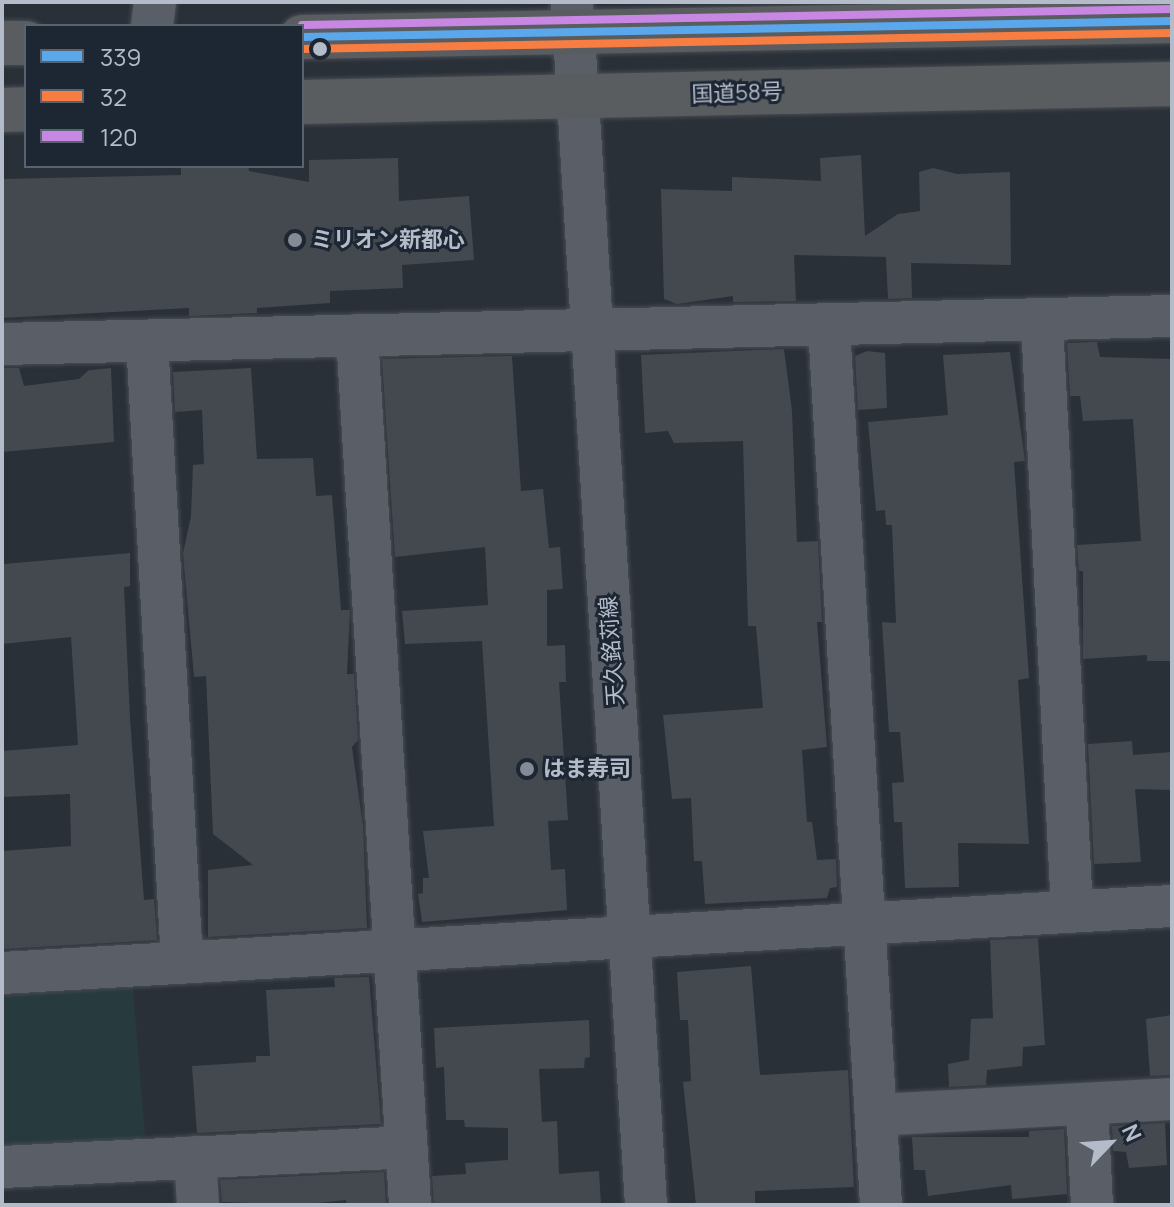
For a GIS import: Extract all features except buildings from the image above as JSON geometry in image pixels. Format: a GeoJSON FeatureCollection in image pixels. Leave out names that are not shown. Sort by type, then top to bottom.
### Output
{"type":"FeatureCollection","features":[{"type":"Feature","properties":{"kind":"highway"},"geometry":{"type":"LineString","coordinates":[[304,37],[574,17],[647,15],[1069,14],[1172,21]]}},
{"type":"Feature","properties":{"kind":"highway"},"geometry":{"type":"LineString","coordinates":[[2,43],[24,43]]}},
{"type":"Feature","properties":{"kind":"highway","name":"国道58号"},"geometry":{"type":"LineString","coordinates":[[304,102],[1172,84]]}},
{"type":"Feature","properties":{"kind":"highway"},"geometry":{"type":"LineString","coordinates":[[2,110],[24,109]]}},
{"type":"Feature","properties":{"kind":"street"},"geometry":{"type":"LineString","coordinates":[[152,24],[155,2]]}},
{"type":"Feature","properties":{"kind":"street","name":"天久銘苅線"},"geometry":{"type":"LineString","coordinates":[[574,17],[646,1205]]}},
{"type":"Feature","properties":{"kind":"street"},"geometry":{"type":"LineString","coordinates":[[2,344],[592,329],[1042,323],[1172,316]]}},
{"type":"Feature","properties":{"kind":"street"},"geometry":{"type":"LineString","coordinates":[[1042,323],[1072,910]]}},
{"type":"Feature","properties":{"kind":"street"},"geometry":{"type":"LineString","coordinates":[[829,327],[881,1205]]}},
{"type":"Feature","properties":{"kind":"street"},"geometry":{"type":"LineString","coordinates":[[357,335],[410,1205]]}},
{"type":"Feature","properties":{"kind":"street"},"geometry":{"type":"LineString","coordinates":[[147,341],[182,962]]}},
{"type":"Feature","properties":{"kind":"street"},"geometry":{"type":"LineString","coordinates":[[2,973],[1172,906]]}},
{"type":"Feature","properties":{"kind":"street"},"geometry":{"type":"LineString","coordinates":[[876,1115],[1087,1106],[1172,1099]]}},
{"type":"Feature","properties":{"kind":"street"},"geometry":{"type":"LineString","coordinates":[[1087,1106],[1092,1205]]}},
{"type":"Feature","properties":{"kind":"street"},"geometry":{"type":"LineString","coordinates":[[2,1167],[406,1147]]}},
{"type":"Feature","properties":{"kind":"street"},"geometry":{"type":"LineString","coordinates":[[195,1157],[198,1205]]}},
{"type":"Feature","properties":{"kind":"green space"},"geometry":{"type":"Polygon","coordinates":[[[123,978],[133,987],[145,1133],[132,1145],[2,1153],[2,985],[123,978]]]}},
{"type":"Feature","properties":{"kind":"transit line","name":"120"},"geometry":{"type":"LineString","coordinates":[[304,25],[1172,9]]}},
{"type":"Feature","properties":{"kind":"transit line","name":"339"},"geometry":{"type":"LineString","coordinates":[[304,37],[1172,21]]}},
{"type":"Feature","properties":{"kind":"transit line","name":"32"},"geometry":{"type":"LineString","coordinates":[[304,49],[1172,33]]}},
{"type":"Feature","properties":{"kind":"place","name":"ミリオン新都心"},"geometry":{"type":"Point","coordinates":[295,240]}},
{"type":"Feature","properties":{"kind":"place","name":"はま寿司"},"geometry":{"type":"Point","coordinates":[527,769]}}]}
